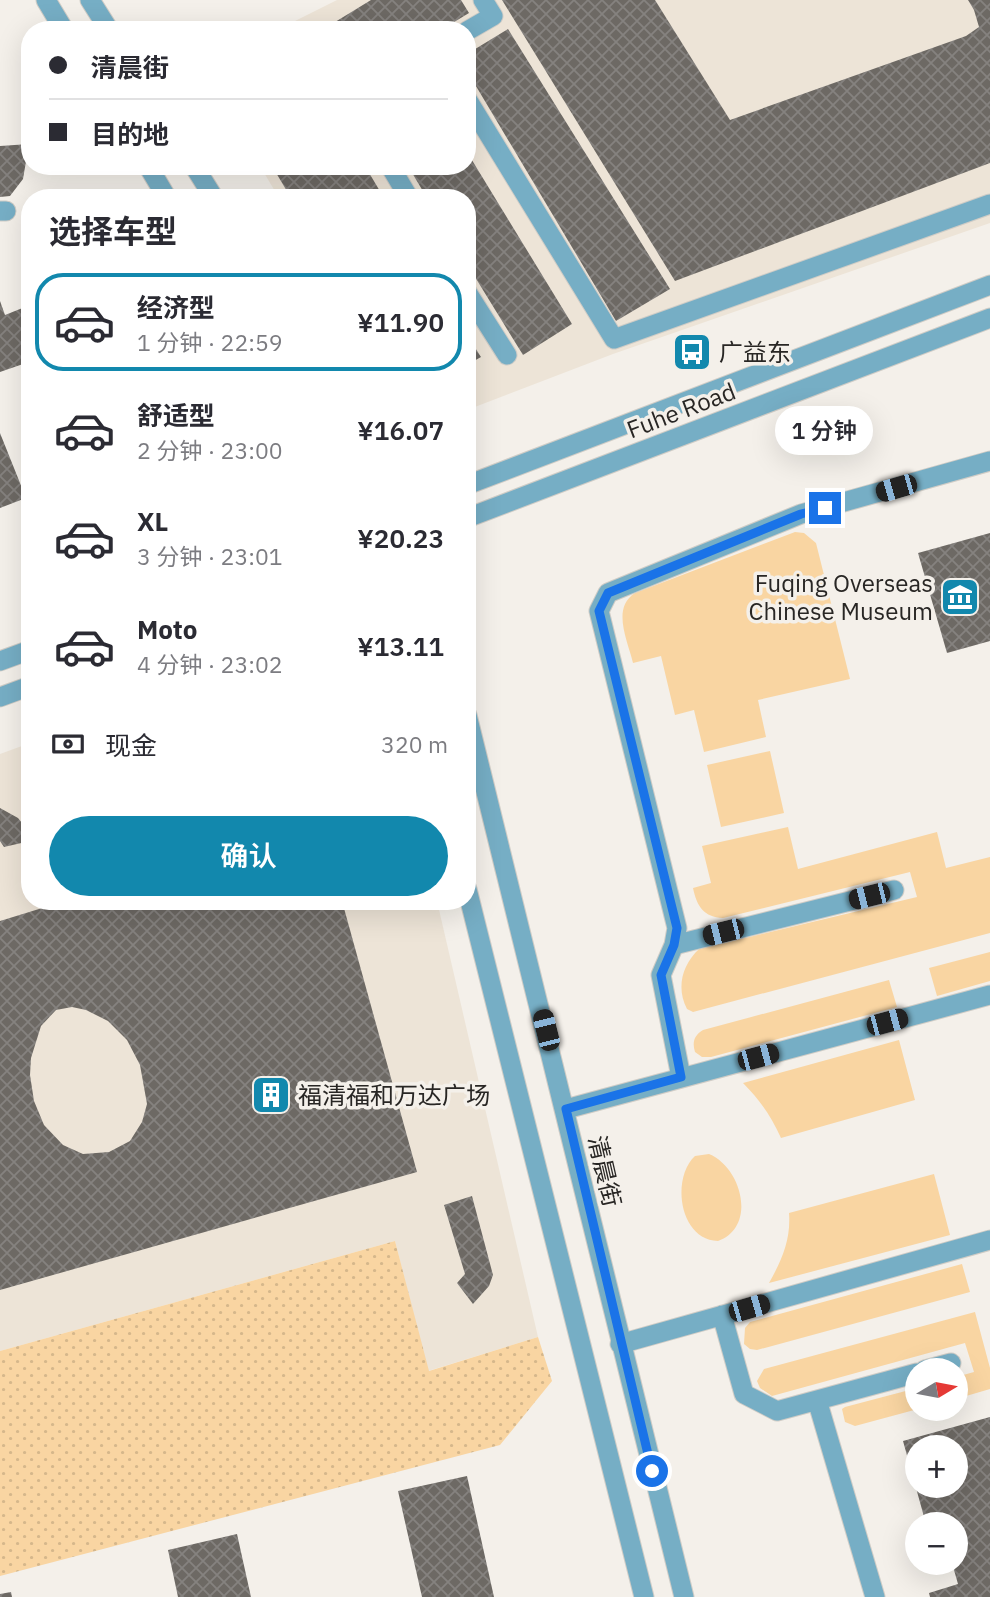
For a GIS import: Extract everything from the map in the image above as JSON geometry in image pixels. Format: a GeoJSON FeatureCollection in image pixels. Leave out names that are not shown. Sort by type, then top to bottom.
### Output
{"type":"FeatureCollection","features":[{"type":"Feature","properties":{"kind":"street"},"geometry":{"type":"LineString","coordinates":[[46,0],[59,21]]}},
{"type":"Feature","properties":{"kind":"street"},"geometry":{"type":"LineString","coordinates":[[90,0],[103,21]]}},
{"type":"Feature","properties":{"kind":"street"},"geometry":{"type":"LineString","coordinates":[[476,26],[493,16],[483,0]]}},
{"type":"Feature","properties":{"kind":"street"},"geometry":{"type":"LineString","coordinates":[[476,114],[614,339],[990,204]]}},
{"type":"Feature","properties":{"kind":"street","name":"Fuhe Road"},"geometry":{"type":"LineString","coordinates":[[476,482],[990,285]]}},
{"type":"Feature","properties":{"kind":"street"},"geometry":{"type":"LineString","coordinates":[[476,306],[507,355]]}},
{"type":"Feature","properties":{"kind":"street","name":"Fuhe Road"},"geometry":{"type":"LineString","coordinates":[[476,515],[990,318]]}},
{"type":"Feature","properties":{"kind":"street"},"geometry":{"type":"LineString","coordinates":[[681,1077],[661,975],[674,945],[677,928],[599,611],[602,602],[608,593],[801,514],[990,461]]}},
{"type":"Feature","properties":{"kind":"street"},"geometry":{"type":"LineString","coordinates":[[0,661],[21,653]]}},
{"type":"Feature","properties":{"kind":"street"},"geometry":{"type":"LineString","coordinates":[[0,697],[21,689]]}},
{"type":"Feature","properties":{"kind":"street","name":"清晨街"},"geometry":{"type":"LineString","coordinates":[[476,751],[684,1597]]}},
{"type":"Feature","properties":{"kind":"street"},"geometry":{"type":"LineString","coordinates":[[674,945],[894,890]]}},
{"type":"Feature","properties":{"kind":"street"},"geometry":{"type":"LineString","coordinates":[[472,910],[644,1597]]}},
{"type":"Feature","properties":{"kind":"street"},"geometry":{"type":"LineString","coordinates":[[566,1109],[990,995]]}},
{"type":"Feature","properties":{"kind":"street"},"geometry":{"type":"LineString","coordinates":[[620,1344],[990,1240]]}},
{"type":"Feature","properties":{"kind":"street"},"geometry":{"type":"LineString","coordinates":[[722,1315],[744,1395],[778,1411],[905,1376]]}},
{"type":"Feature","properties":{"kind":"street"},"geometry":{"type":"LineString","coordinates":[[817,1400],[875,1597]]}},
{"type":"Feature","properties":{"kind":"shaded area"},"geometry":{"type":"Polygon","coordinates":[[[337,0],[990,0],[990,223],[613,354],[476,407],[476,189],[274,189],[265,175],[476,175],[476,21],[295,21],[337,0]]]}},
{"type":"Feature","properties":{"kind":"shaded area"},"geometry":{"type":"Polygon","coordinates":[[[795,532],[804,533],[816,543],[850,679],[758,700],[766,737],[704,752],[694,710],[675,715],[661,656],[633,663],[623,625],[624,607],[635,593],[795,532]]]}},
{"type":"Feature","properties":{"kind":"shaded area"},"geometry":{"type":"Polygon","coordinates":[[[21,746],[21,910],[439,910],[538,1337],[428,1371],[395,1241],[0,1351],[0,754],[21,746]]]}},
{"type":"Feature","properties":{"kind":"shaded area"},"geometry":{"type":"Polygon","coordinates":[[[770,751],[784,813],[721,827],[707,765],[770,751]]]}},
{"type":"Feature","properties":{"kind":"shaded area"},"geometry":{"type":"Polygon","coordinates":[[[788,827],[798,869],[937,832],[946,868],[990,857],[990,933],[693,1012],[687,1009],[682,993],[682,977],[688,962],[699,949],[917,897],[910,872],[723,918],[711,916],[702,910],[693,888],[711,883],[702,846],[788,827]]]}},
{"type":"Feature","properties":{"kind":"shaded area"},"geometry":{"type":"Polygon","coordinates":[[[990,952],[990,981],[937,996],[929,968],[990,952]]]}},
{"type":"Feature","properties":{"kind":"shaded area"},"geometry":{"type":"Polygon","coordinates":[[[889,980],[897,1007],[711,1057],[702,1057],[695,1052],[694,1039],[703,1030],[889,980]]]}},
{"type":"Feature","properties":{"kind":"shaded area"},"geometry":{"type":"Polygon","coordinates":[[[899,1040],[915,1100],[781,1138],[765,1109],[743,1083],[899,1040]]]}},
{"type":"Feature","properties":{"kind":"shaded area"},"geometry":{"type":"Polygon","coordinates":[[[709,1154],[730,1171],[740,1197],[738,1223],[718,1241],[705,1238],[695,1230],[687,1219],[681,1192],[687,1166],[695,1156],[709,1154]]]}},
{"type":"Feature","properties":{"kind":"shaded area"},"geometry":{"type":"Polygon","coordinates":[[[934,1174],[950,1235],[769,1283],[785,1249],[789,1213],[934,1174]]]}},
{"type":"Feature","properties":{"kind":"shaded area"},"geometry":{"type":"Polygon","coordinates":[[[395,1241],[429,1371],[538,1337],[552,1381],[500,1445],[0,1576],[0,1351],[395,1241]]]}},
{"type":"Feature","properties":{"kind":"shaded area"},"geometry":{"type":"Polygon","coordinates":[[[962,1264],[970,1292],[757,1350],[744,1344],[745,1328],[750,1322],[962,1264]]]}},
{"type":"Feature","properties":{"kind":"shaded area"},"geometry":{"type":"Polygon","coordinates":[[[975,1312],[990,1368],[990,1389],[968,1395],[968,1374],[974,1372],[965,1343],[772,1396],[760,1388],[757,1381],[764,1369],[975,1312]]]}},
{"type":"Feature","properties":{"kind":"shaded area"},"geometry":{"type":"Polygon","coordinates":[[[905,1391],[905,1413],[855,1426],[845,1422],[842,1409],[905,1391]]]}},
{"type":"Feature","properties":{"kind":"building"},"geometry":{"type":"Polygon","coordinates":[[[371,0],[461,0],[469,13],[456,21],[337,21],[371,0]]]}},
{"type":"Feature","properties":{"kind":"building"},"geometry":{"type":"Polygon","coordinates":[[[502,0],[655,0],[730,120],[966,36],[979,27],[968,0],[990,0],[990,163],[675,281],[502,0]]]}},
{"type":"Feature","properties":{"kind":"building"},"geometry":{"type":"Polygon","coordinates":[[[508,29],[670,289],[616,321],[476,86],[476,49],[508,29]]]}},
{"type":"Feature","properties":{"kind":"building"},"geometry":{"type":"Polygon","coordinates":[[[21,145],[21,175],[24,175],[10,196],[0,197],[0,146],[21,145]]]}},
{"type":"Feature","properties":{"kind":"building"},"geometry":{"type":"Polygon","coordinates":[[[476,167],[572,324],[523,355],[476,279],[476,189],[422,189],[413,175],[476,175],[476,167]]]}},
{"type":"Feature","properties":{"kind":"building"},"geometry":{"type":"Polygon","coordinates":[[[277,175],[370,175],[379,189],[286,189],[277,175]]]}},
{"type":"Feature","properties":{"kind":"building"},"geometry":{"type":"Polygon","coordinates":[[[0,301],[5,315],[21,309],[21,365],[0,372],[0,301]]]}},
{"type":"Feature","properties":{"kind":"building"},"geometry":{"type":"Polygon","coordinates":[[[0,433],[21,486],[21,500],[0,508],[0,433]]]}},
{"type":"Feature","properties":{"kind":"building","name":"Fuqing Overseas Chinese Museum"},"geometry":{"type":"Polygon","coordinates":[[[990,533],[990,641],[947,653],[918,553],[990,533]]]}},
{"type":"Feature","properties":{"kind":"building"},"geometry":{"type":"Polygon","coordinates":[[[0,808],[21,822],[21,843],[4,847],[0,841],[0,808]]]}},
{"type":"Feature","properties":{"kind":"building","name":"福清福和万达广场"},"geometry":{"type":"Polygon","coordinates":[[[36,910],[344,910],[417,1172],[0,1290],[0,921],[36,910]],[[72,1007],[56,1010],[41,1026],[31,1058],[30,1075],[34,1101],[44,1125],[63,1145],[83,1154],[109,1152],[130,1141],[142,1122],[147,1104],[140,1065],[127,1040],[108,1021],[86,1010],[72,1007]]]}},
{"type":"Feature","properties":{"kind":"building"},"geometry":{"type":"Polygon","coordinates":[[[472,1196],[493,1275],[489,1286],[473,1304],[457,1283],[465,1274],[444,1205],[472,1196]]]}},
{"type":"Feature","properties":{"kind":"building"},"geometry":{"type":"Polygon","coordinates":[[[990,1417],[990,1597],[930,1597],[929,1593],[958,1584],[955,1575],[968,1575],[968,1512],[923,1512],[919,1498],[968,1498],[968,1435],[925,1435],[990,1417]]]}},
{"type":"Feature","properties":{"kind":"building"},"geometry":{"type":"Polygon","coordinates":[[[467,1476],[494,1597],[422,1597],[398,1491],[467,1476]]]}},
{"type":"Feature","properties":{"kind":"building"},"geometry":{"type":"Polygon","coordinates":[[[237,1534],[251,1597],[178,1597],[168,1550],[237,1534]]]}},
{"type":"Feature","properties":{"kind":"building"},"geometry":{"type":"Polygon","coordinates":[[[11,1592],[12,1597],[0,1597],[0,1594],[11,1592]]]}},
{"type":"Feature","properties":{"kind":"place","name":"广益东"},"geometry":{"type":"Point","coordinates":[692,352]}},
{"type":"Feature","properties":{"kind":"place","name":"Fuqing Overseas Chinese Museum"},"geometry":{"type":"Point","coordinates":[960,597]}},
{"type":"Feature","properties":{"kind":"place","name":"福清福和万达广场"},"geometry":{"type":"Point","coordinates":[271,1095]}},
{"type":"Feature","properties":{"kind":"route"},"geometry":{"type":"LineString","coordinates":[[652,1471],[566,1109],[681,1077],[661,975],[674,945],[677,928],[599,611],[608,593],[801,514],[825,508]]}}]}
